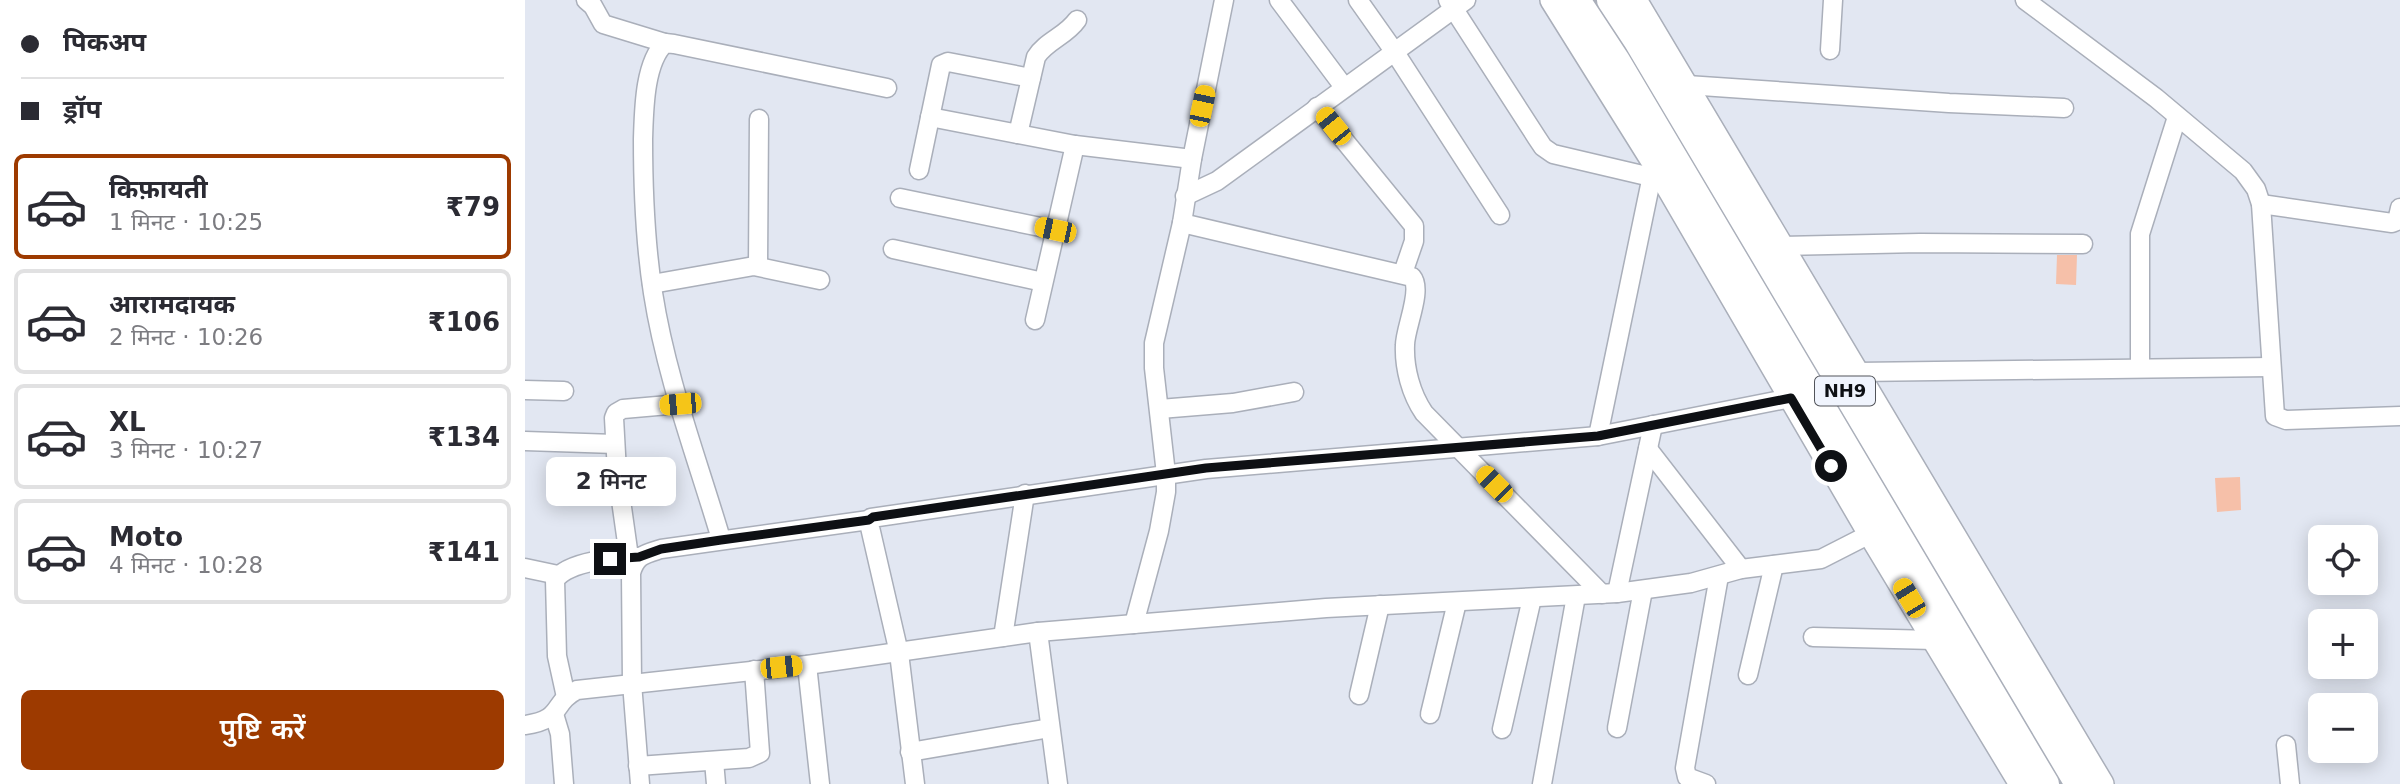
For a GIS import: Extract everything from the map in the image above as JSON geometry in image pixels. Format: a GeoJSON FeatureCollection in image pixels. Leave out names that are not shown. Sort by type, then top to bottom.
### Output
{"type":"FeatureCollection","features":[{"type":"Feature","properties":{"kind":"highway","name":"NH9"},"geometry":{"type":"LineString","coordinates":[[1577,0],[1624,72],[2046,784]]}},
{"type":"Feature","properties":{"kind":"highway","name":"NH9"},"geometry":{"type":"LineString","coordinates":[[1610,0],[1637,41],[2078,784]]}},
{"type":"Feature","properties":{"kind":"main road"},"geometry":{"type":"LineString","coordinates":[[1552,0],[2021,784]]}},
{"type":"Feature","properties":{"kind":"main road"},"geometry":{"type":"LineString","coordinates":[[1635,0],[2102,784]]}},
{"type":"Feature","properties":{"kind":"street"},"geometry":{"type":"LineString","coordinates":[[586,0],[593,6],[603,24],[665,43],[887,88]]}},
{"type":"Feature","properties":{"kind":"street"},"geometry":{"type":"LineString","coordinates":[[1134,624],[1164,504],[1166,474],[1154,368],[1154,343],[1182,223],[1224,0]]}},
{"type":"Feature","properties":{"kind":"street"},"geometry":{"type":"LineString","coordinates":[[1279,0],[1344,87]]}},
{"type":"Feature","properties":{"kind":"street"},"geometry":{"type":"LineString","coordinates":[[1358,0],[1500,215]]}},
{"type":"Feature","properties":{"kind":"street"},"geometry":{"type":"LineString","coordinates":[[1830,50],[1833,0]]}},
{"type":"Feature","properties":{"kind":"street"},"geometry":{"type":"LineString","coordinates":[[2025,0],[2243,170],[2256,189],[2261,204],[2274,412],[2279,419],[2400,416]]}},
{"type":"Feature","properties":{"kind":"street"},"geometry":{"type":"LineString","coordinates":[[1185,196],[1217,181],[1456,3],[1537,138],[1548,151],[1653,170],[1598,436]]}},
{"type":"Feature","properties":{"kind":"street"},"geometry":{"type":"LineString","coordinates":[[1018,134],[1038,53],[1069,31],[1077,20]]}},
{"type":"Feature","properties":{"kind":"street"},"geometry":{"type":"LineString","coordinates":[[665,43],[655,52],[644,105],[643,183],[652,284],[667,358],[721,540]]}},
{"type":"Feature","properties":{"kind":"street"},"geometry":{"type":"LineString","coordinates":[[919,170],[938,71],[943,63],[1031,78]]}},
{"type":"Feature","properties":{"kind":"street"},"geometry":{"type":"LineString","coordinates":[[1687,85],[2064,108]]}},
{"type":"Feature","properties":{"kind":"street"},"geometry":{"type":"LineString","coordinates":[[1317,107],[1414,226],[1414,242],[1403,273]]}},
{"type":"Feature","properties":{"kind":"street"},"geometry":{"type":"LineString","coordinates":[[930,117],[1075,145],[1192,159]]}},
{"type":"Feature","properties":{"kind":"street"},"geometry":{"type":"LineString","coordinates":[[2140,368],[2140,234],[2148,201],[2177,117]]}},
{"type":"Feature","properties":{"kind":"street"},"geometry":{"type":"LineString","coordinates":[[758,266],[759,119]]}},
{"type":"Feature","properties":{"kind":"street"},"geometry":{"type":"LineString","coordinates":[[1035,320],[1075,145]]}},
{"type":"Feature","properties":{"kind":"street"},"geometry":{"type":"LineString","coordinates":[[900,198],[1055,230]]}},
{"type":"Feature","properties":{"kind":"street"},"geometry":{"type":"LineString","coordinates":[[2261,204],[2398,223]]}},
{"type":"Feature","properties":{"kind":"street"},"geometry":{"type":"LineString","coordinates":[[1182,223],[1412,277],[1417,287],[1405,350],[1413,394],[1424,413],[1609,593]]}},
{"type":"Feature","properties":{"kind":"street"},"geometry":{"type":"LineString","coordinates":[[1782,246],[2083,244]]}},
{"type":"Feature","properties":{"kind":"street"},"geometry":{"type":"LineString","coordinates":[[893,249],[1043,282]]}},
{"type":"Feature","properties":{"kind":"street"},"geometry":{"type":"LineString","coordinates":[[652,284],[758,266],[820,280]]}},
{"type":"Feature","properties":{"kind":"street"},"geometry":{"type":"LineString","coordinates":[[1857,372],[2271,367]]}},
{"type":"Feature","properties":{"kind":"street"},"geometry":{"type":"LineString","coordinates":[[525,390],[564,391]]}},
{"type":"Feature","properties":{"kind":"street"},"geometry":{"type":"LineString","coordinates":[[1160,409],[1233,403],[1294,393]]}},
{"type":"Feature","properties":{"kind":"street"},"geometry":{"type":"LineString","coordinates":[[566,697],[557,656],[554,584],[558,575],[567,569],[591,562],[634,557],[661,549],[1166,474],[1284,461],[1598,436],[1791,398]]}},
{"type":"Feature","properties":{"kind":"street"},"geometry":{"type":"LineString","coordinates":[[680,404],[619,410],[614,418],[617,472],[634,557],[631,573],[632,683],[639,775],[714,761],[750,758],[760,753],[754,670]]}},
{"type":"Feature","properties":{"kind":"street"},"geometry":{"type":"LineString","coordinates":[[1609,593],[1653,425]]}},
{"type":"Feature","properties":{"kind":"street"},"geometry":{"type":"LineString","coordinates":[[525,441],[615,444]]}},
{"type":"Feature","properties":{"kind":"street"},"geometry":{"type":"LineString","coordinates":[[1648,449],[1741,569]]}},
{"type":"Feature","properties":{"kind":"street"},"geometry":{"type":"LineString","coordinates":[[1003,637],[1025,494]]}},
{"type":"Feature","properties":{"kind":"street"},"geometry":{"type":"LineString","coordinates":[[869,520],[899,653],[915,784]]}},
{"type":"Feature","properties":{"kind":"street"},"geometry":{"type":"LineString","coordinates":[[525,724],[544,722],[566,697],[577,690],[807,665],[1038,632],[1326,608],[1576,596],[1643,590],[1691,583],[1741,569],[1821,559],[1870,534]]}},
{"type":"Feature","properties":{"kind":"street"},"geometry":{"type":"LineString","coordinates":[[1748,675],[1774,565]]}},
{"type":"Feature","properties":{"kind":"street"},"geometry":{"type":"LineString","coordinates":[[525,568],[558,575]]}},
{"type":"Feature","properties":{"kind":"street"},"geometry":{"type":"LineString","coordinates":[[1706,784],[1686,780],[1685,768],[1719,576]]}},
{"type":"Feature","properties":{"kind":"street"},"geometry":{"type":"LineString","coordinates":[[1617,728],[1643,590]]}},
{"type":"Feature","properties":{"kind":"street"},"geometry":{"type":"LineString","coordinates":[[1542,784],[1576,596]]}},
{"type":"Feature","properties":{"kind":"street"},"geometry":{"type":"LineString","coordinates":[[1501,729],[1532,598]]}},
{"type":"Feature","properties":{"kind":"street"},"geometry":{"type":"LineString","coordinates":[[1430,714],[1457,602]]}},
{"type":"Feature","properties":{"kind":"street"},"geometry":{"type":"LineString","coordinates":[[1359,695],[1380,605]]}},
{"type":"Feature","properties":{"kind":"street"},"geometry":{"type":"LineString","coordinates":[[1038,632],[1058,784]]}},
{"type":"Feature","properties":{"kind":"street"},"geometry":{"type":"LineString","coordinates":[[1813,637],[1934,640]]}},
{"type":"Feature","properties":{"kind":"street"},"geometry":{"type":"LineString","coordinates":[[807,665],[820,784]]}},
{"type":"Feature","properties":{"kind":"street"},"geometry":{"type":"LineString","coordinates":[[554,713],[560,734],[564,784]]}},
{"type":"Feature","properties":{"kind":"street"},"geometry":{"type":"LineString","coordinates":[[910,752],[1050,728]]}},
{"type":"Feature","properties":{"kind":"street"},"geometry":{"type":"LineString","coordinates":[[2286,745],[2290,784]]}},
{"type":"Feature","properties":{"kind":"street"},"geometry":{"type":"LineString","coordinates":[[714,761],[716,784]]}},
{"type":"Feature","properties":{"kind":"building"},"geometry":{"type":"Polygon","coordinates":[[[2057,255],[2077,255],[2076,285],[2056,284],[2057,255]]]}},
{"type":"Feature","properties":{"kind":"building"},"geometry":{"type":"Polygon","coordinates":[[[2240,477],[2241,510],[2217,512],[2215,478],[2240,477]]]}},
{"type":"Feature","properties":{"kind":"route"},"geometry":{"type":"LineString","coordinates":[[610,559],[639,557],[661,549],[869,520],[873,517],[939,506],[1206,468],[1598,436],[1791,398],[1831,466]]}}]}
